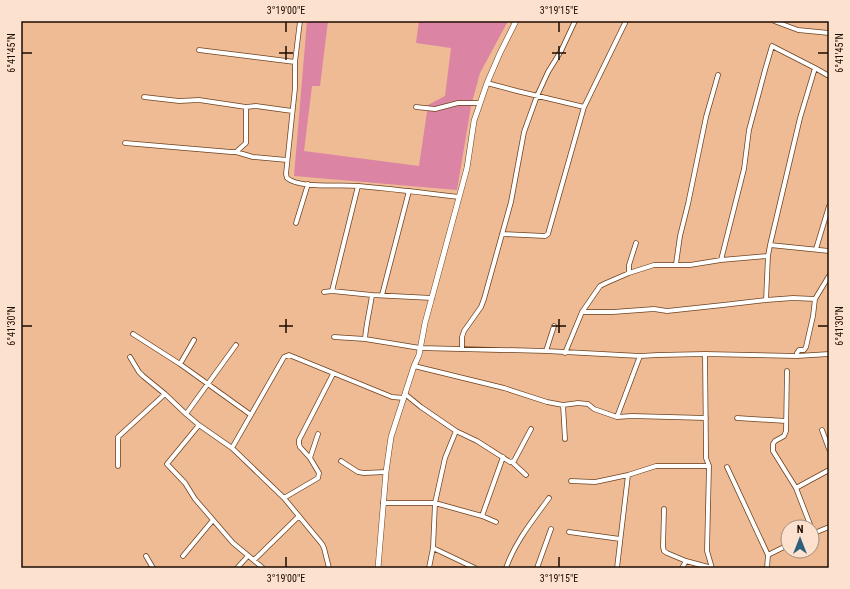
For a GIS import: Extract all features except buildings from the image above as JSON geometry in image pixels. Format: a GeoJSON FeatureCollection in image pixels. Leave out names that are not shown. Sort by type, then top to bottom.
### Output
{"type":"FeatureCollection","features":[{"type":"Feature","properties":{"kind":"street"},"geometry":{"type":"LineString","coordinates":[[300,21],[295,62],[295,83],[287,160],[287,178],[294,182],[308,184],[358,186],[459,197]]}},
{"type":"Feature","properties":{"kind":"street"},"geometry":{"type":"LineString","coordinates":[[378,568],[386,472],[391,437],[420,348],[425,323],[467,168],[474,121],[487,83],[516,21]]}},
{"type":"Feature","properties":{"kind":"street"},"geometry":{"type":"LineString","coordinates":[[462,349],[462,337],[464,331],[481,307],[484,299],[511,202],[524,132],[537,96],[548,72],[565,44],[574,21]]}},
{"type":"Feature","properties":{"kind":"street"},"geometry":{"type":"LineString","coordinates":[[502,234],[545,236],[548,234],[584,107],[626,21]]}},
{"type":"Feature","properties":{"kind":"street"},"geometry":{"type":"LineString","coordinates":[[774,21],[798,30],[829,33]]}},
{"type":"Feature","properties":{"kind":"street"},"geometry":{"type":"LineString","coordinates":[[721,260],[744,169],[753,115],[764,70],[772,46],[829,76]]}},
{"type":"Feature","properties":{"kind":"street"},"geometry":{"type":"LineString","coordinates":[[199,50],[295,62]]}},
{"type":"Feature","properties":{"kind":"street"},"geometry":{"type":"LineString","coordinates":[[766,300],[770,245],[800,118],[815,68]]}},
{"type":"Feature","properties":{"kind":"street"},"geometry":{"type":"LineString","coordinates":[[676,264],[680,236],[706,117],[718,75]]}},
{"type":"Feature","properties":{"kind":"street"},"geometry":{"type":"LineString","coordinates":[[487,83],[584,107]]}},
{"type":"Feature","properties":{"kind":"street"},"geometry":{"type":"LineString","coordinates":[[144,97],[180,101],[199,100],[246,107],[256,106],[292,111]]}},
{"type":"Feature","properties":{"kind":"street"},"geometry":{"type":"LineString","coordinates":[[416,107],[435,109],[458,103],[480,103]]}},
{"type":"Feature","properties":{"kind":"street"},"geometry":{"type":"LineString","coordinates":[[236,152],[246,143],[246,107]]}},
{"type":"Feature","properties":{"kind":"street"},"geometry":{"type":"LineString","coordinates":[[125,143],[236,152],[253,157],[287,160]]}},
{"type":"Feature","properties":{"kind":"street"},"geometry":{"type":"LineString","coordinates":[[296,223],[308,184]]}},
{"type":"Feature","properties":{"kind":"street"},"geometry":{"type":"LineString","coordinates":[[332,291],[358,186]]}},
{"type":"Feature","properties":{"kind":"street"},"geometry":{"type":"LineString","coordinates":[[382,295],[409,191]]}},
{"type":"Feature","properties":{"kind":"street"},"geometry":{"type":"LineString","coordinates":[[816,249],[829,206]]}},
{"type":"Feature","properties":{"kind":"street"},"geometry":{"type":"LineString","coordinates":[[629,273],[629,265],[636,243]]}},
{"type":"Feature","properties":{"kind":"street"},"geometry":{"type":"LineString","coordinates":[[770,245],[829,251]]}},
{"type":"Feature","properties":{"kind":"street"},"geometry":{"type":"LineString","coordinates":[[565,353],[582,312],[600,286],[629,273],[654,265],[690,265],[721,260],[768,256]]}},
{"type":"Feature","properties":{"kind":"street"},"geometry":{"type":"LineString","coordinates":[[797,356],[796,353],[799,350],[804,350],[806,347],[815,299],[829,276]]}},
{"type":"Feature","properties":{"kind":"street"},"geometry":{"type":"LineString","coordinates":[[324,292],[332,291],[432,298]]}},
{"type":"Feature","properties":{"kind":"street"},"geometry":{"type":"LineString","coordinates":[[365,339],[366,325],[370,312],[372,295]]}},
{"type":"Feature","properties":{"kind":"street"},"geometry":{"type":"LineString","coordinates":[[582,312],[613,312],[654,309],[667,311],[766,300],[793,298],[815,299]]}},
{"type":"Feature","properties":{"kind":"street"},"geometry":{"type":"LineString","coordinates":[[546,351],[554,326]]}},
{"type":"Feature","properties":{"kind":"street"},"geometry":{"type":"LineString","coordinates":[[133,334],[180,364],[251,415]]}},
{"type":"Feature","properties":{"kind":"street"},"geometry":{"type":"LineString","coordinates":[[334,337],[365,339],[420,348],[546,351],[640,356],[705,354],[797,356],[829,354]]}},
{"type":"Feature","properties":{"kind":"street"},"geometry":{"type":"LineString","coordinates":[[180,364],[194,340]]}},
{"type":"Feature","properties":{"kind":"street"},"geometry":{"type":"LineString","coordinates":[[186,414],[236,345]]}},
{"type":"Feature","properties":{"kind":"street"},"geometry":{"type":"LineString","coordinates":[[705,354],[706,458],[709,466],[707,551],[712,568]]}},
{"type":"Feature","properties":{"kind":"street"},"geometry":{"type":"LineString","coordinates":[[232,448],[284,357],[289,355],[392,397],[404,396],[456,431],[477,441],[512,462],[526,475]]}},
{"type":"Feature","properties":{"kind":"street"},"geometry":{"type":"LineString","coordinates":[[617,418],[640,356]]}},
{"type":"Feature","properties":{"kind":"street"},"geometry":{"type":"LineString","coordinates":[[130,357],[139,372],[186,414],[232,448],[284,498],[322,544],[329,568]]}},
{"type":"Feature","properties":{"kind":"street"},"geometry":{"type":"LineString","coordinates":[[414,366],[504,388],[547,402],[563,405],[578,403],[588,404],[594,409],[617,418],[632,416],[706,418]]}},
{"type":"Feature","properties":{"kind":"street"},"geometry":{"type":"LineString","coordinates":[[787,372],[786,431],[784,436],[775,441],[772,447],[796,488],[808,519]]}},
{"type":"Feature","properties":{"kind":"street"},"geometry":{"type":"LineString","coordinates":[[284,498],[318,478],[319,473],[310,458],[298,444],[333,374]]}},
{"type":"Feature","properties":{"kind":"street"},"geometry":{"type":"LineString","coordinates":[[118,466],[118,437],[165,394]]}},
{"type":"Feature","properties":{"kind":"street"},"geometry":{"type":"LineString","coordinates":[[563,405],[565,439]]}},
{"type":"Feature","properties":{"kind":"street"},"geometry":{"type":"LineString","coordinates":[[737,418],[786,422]]}},
{"type":"Feature","properties":{"kind":"street"},"geometry":{"type":"LineString","coordinates":[[200,425],[167,464],[185,483],[195,499],[233,543],[263,568]]}},
{"type":"Feature","properties":{"kind":"street"},"geometry":{"type":"LineString","coordinates":[[512,462],[531,429]]}},
{"type":"Feature","properties":{"kind":"street"},"geometry":{"type":"LineString","coordinates":[[822,430],[829,449]]}},
{"type":"Feature","properties":{"kind":"street"},"geometry":{"type":"LineString","coordinates":[[429,568],[435,503],[445,458],[456,431]]}},
{"type":"Feature","properties":{"kind":"street"},"geometry":{"type":"LineString","coordinates":[[310,458],[318,434]]}},
{"type":"Feature","properties":{"kind":"street"},"geometry":{"type":"LineString","coordinates":[[482,516],[503,457]]}},
{"type":"Feature","properties":{"kind":"street"},"geometry":{"type":"LineString","coordinates":[[341,461],[358,472],[386,472]]}},
{"type":"Feature","properties":{"kind":"street"},"geometry":{"type":"LineString","coordinates":[[571,481],[595,482],[628,475],[662,465],[709,466]]}},
{"type":"Feature","properties":{"kind":"street"},"geometry":{"type":"LineString","coordinates":[[727,467],[768,555],[767,568]]}},
{"type":"Feature","properties":{"kind":"street"},"geometry":{"type":"LineString","coordinates":[[796,488],[829,470]]}},
{"type":"Feature","properties":{"kind":"street"},"geometry":{"type":"LineString","coordinates":[[617,568],[628,475]]}},
{"type":"Feature","properties":{"kind":"street"},"geometry":{"type":"LineString","coordinates":[[506,568],[526,530],[549,498]]}},
{"type":"Feature","properties":{"kind":"street"},"geometry":{"type":"LineString","coordinates":[[383,503],[435,503],[482,516],[496,522]]}},
{"type":"Feature","properties":{"kind":"street"},"geometry":{"type":"LineString","coordinates":[[664,509],[664,551],[686,561],[712,568]]}},
{"type":"Feature","properties":{"kind":"street"},"geometry":{"type":"LineString","coordinates":[[254,560],[299,516]]}},
{"type":"Feature","properties":{"kind":"street"},"geometry":{"type":"LineString","coordinates":[[183,556],[213,520]]}},
{"type":"Feature","properties":{"kind":"street"},"geometry":{"type":"LineString","coordinates":[[537,568],[552,529]]}},
{"type":"Feature","properties":{"kind":"street"},"geometry":{"type":"LineString","coordinates":[[569,532],[620,539]]}},
{"type":"Feature","properties":{"kind":"street"},"geometry":{"type":"LineString","coordinates":[[432,548],[475,568]]}},
{"type":"Feature","properties":{"kind":"street"},"geometry":{"type":"LineString","coordinates":[[768,555],[780,549]]}},
{"type":"Feature","properties":{"kind":"street"},"geometry":{"type":"LineString","coordinates":[[146,556],[153,568]]}},
{"type":"Feature","properties":{"kind":"street"},"geometry":{"type":"LineString","coordinates":[[237,568],[248,556]]}},
{"type":"Feature","properties":{"kind":"street"},"geometry":{"type":"LineString","coordinates":[[682,568],[686,561]]}},
{"type":"Feature","properties":{"kind":"shaded area"},"geometry":{"type":"Polygon","coordinates":[[[307,21],[328,21],[320,86],[312,86],[304,151],[419,166],[428,105],[445,96],[451,48],[416,43],[419,21],[508,21],[480,73],[471,106],[457,190],[294,176],[307,21]]]}}]}
